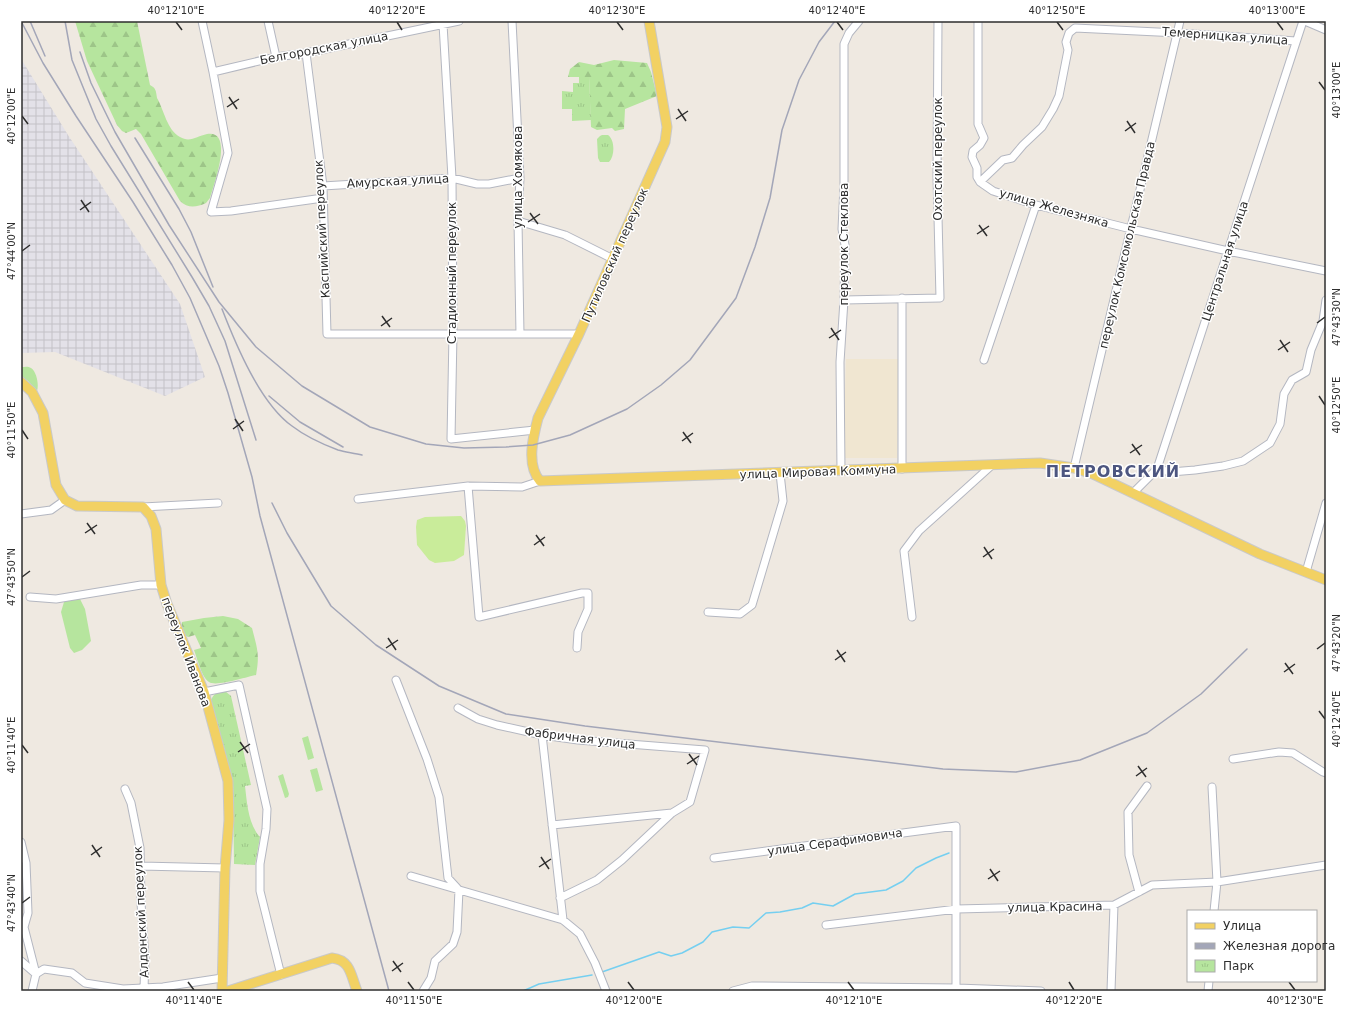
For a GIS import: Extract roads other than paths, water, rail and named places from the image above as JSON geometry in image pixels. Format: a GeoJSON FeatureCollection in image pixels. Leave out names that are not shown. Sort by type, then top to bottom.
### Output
{"type":"FeatureCollection","features":[{"type":"Feature","properties":{"kind":"main road","name":"Путиловский переулок"},"geometry":{"type":"LineString","coordinates":[[540,481],[532,466],[534,430],[538,418],[579,334],[665,142],[667,127],[649,21]]}},
{"type":"Feature","properties":{"kind":"main road"},"geometry":{"type":"LineString","coordinates":[[21,382],[32,392],[43,413],[56,485],[65,500],[77,506],[143,507]]}},
{"type":"Feature","properties":{"kind":"main road","name":"улица Мировая Коммуна"},"geometry":{"type":"LineString","coordinates":[[540,481],[991,466],[1040,463],[1074,468],[1093,474],[1260,554],[1326,580]]}},
{"type":"Feature","properties":{"kind":"main road","name":"переулок Иванова"},"geometry":{"type":"LineString","coordinates":[[143,507],[151,516],[156,529],[161,585],[171,616],[204,692],[228,781],[229,820],[222,991]]}},
{"type":"Feature","properties":{"kind":"main road"},"geometry":{"type":"LineString","coordinates":[[228,991],[332,958],[345,962],[349,968],[356,991]]}},
{"type":"Feature","properties":{"kind":"street"},"geometry":{"type":"LineString","coordinates":[[202,21],[228,153],[211,212],[231,211],[323,198]]}},
{"type":"Feature","properties":{"kind":"street"},"geometry":{"type":"LineString","coordinates":[[268,21],[276,57]]}},
{"type":"Feature","properties":{"kind":"street","name":"Белгородская улица"},"geometry":{"type":"LineString","coordinates":[[213,72],[276,57],[306,53],[459,21]]}},
{"type":"Feature","properties":{"kind":"street","name":"улица Хомякова"},"geometry":{"type":"LineString","coordinates":[[512,21],[520,178],[518,221],[520,334]]}},
{"type":"Feature","properties":{"kind":"street","name":"переулок Стеклова"},"geometry":{"type":"LineString","coordinates":[[841,471],[840,362],[844,300],[845,245],[842,230],[844,186],[844,44],[849,33],[859,21]]}},
{"type":"Feature","properties":{"kind":"street","name":"Охотский переулок"},"geometry":{"type":"LineString","coordinates":[[902,298],[940,298],[937,176],[938,21]]}},
{"type":"Feature","properties":{"kind":"street"},"geometry":{"type":"LineString","coordinates":[[978,21],[978,124],[984,138],[980,145],[973,150],[972,157],[977,168],[977,177],[980,182]]}},
{"type":"Feature","properties":{"kind":"street","name":"переулок Комсомольская Правда"},"geometry":{"type":"LineString","coordinates":[[1074,468],[1180,21]]}},
{"type":"Feature","properties":{"kind":"street"},"geometry":{"type":"LineString","coordinates":[[1304,21],[1326,30]]}},
{"type":"Feature","properties":{"kind":"street","name":"Центральная улица"},"geometry":{"type":"LineString","coordinates":[[1133,493],[1157,469],[1296,41],[1304,21]]}},
{"type":"Feature","properties":{"kind":"street","name":"Стадионный переулок"},"geometry":{"type":"LineString","coordinates":[[443,24],[452,178],[453,333],[451,439],[534,430]]}},
{"type":"Feature","properties":{"kind":"street","name":"Темерницкая улица"},"geometry":{"type":"LineString","coordinates":[[980,182],[1003,160],[1012,158],[1042,126],[1053,109],[1059,96],[1068,50],[1066,42],[1069,33],[1075,28],[1082,27],[1296,41]]}},
{"type":"Feature","properties":{"kind":"street","name":"Каспийский переулок"},"geometry":{"type":"LineString","coordinates":[[306,53],[323,186],[327,334],[453,333]]}},
{"type":"Feature","properties":{"kind":"street","name":"Амурская улица"},"geometry":{"type":"LineString","coordinates":[[323,186],[452,178],[477,184],[489,184],[520,178]]}},
{"type":"Feature","properties":{"kind":"street","name":"улица Железняка"},"geometry":{"type":"LineString","coordinates":[[980,182],[993,191],[1036,205],[1131,229],[1326,271]]}},
{"type":"Feature","properties":{"kind":"street"},"geometry":{"type":"LineString","coordinates":[[984,360],[1036,205]]}},
{"type":"Feature","properties":{"kind":"street"},"geometry":{"type":"LineString","coordinates":[[518,221],[565,235],[613,259]]}},
{"type":"Feature","properties":{"kind":"street"},"geometry":{"type":"LineString","coordinates":[[844,300],[902,298],[902,469]]}},
{"type":"Feature","properties":{"kind":"street"},"geometry":{"type":"LineString","coordinates":[[1157,469],[1172,472],[1223,466],[1243,461],[1270,443],[1280,424],[1284,394],[1292,380],[1306,372],[1311,350],[1323,321],[1326,300]]}},
{"type":"Feature","properties":{"kind":"street"},"geometry":{"type":"LineString","coordinates":[[453,333],[579,334]]}},
{"type":"Feature","properties":{"kind":"street"},"geometry":{"type":"LineString","coordinates":[[912,617],[904,551],[919,531],[991,466]]}},
{"type":"Feature","properties":{"kind":"street"},"geometry":{"type":"LineString","coordinates":[[708,612],[740,614],[752,605],[783,500],[780,473]]}},
{"type":"Feature","properties":{"kind":"street","name":"улица Мировая Коммуна"},"geometry":{"type":"LineString","coordinates":[[358,499],[468,486],[522,487],[540,481]]}},
{"type":"Feature","properties":{"kind":"street"},"geometry":{"type":"LineString","coordinates":[[468,486],[479,617],[582,593],[588,594],[588,609],[578,632],[577,648]]}},
{"type":"Feature","properties":{"kind":"street"},"geometry":{"type":"LineString","coordinates":[[21,514],[51,510],[65,500]]}},
{"type":"Feature","properties":{"kind":"street"},"geometry":{"type":"LineString","coordinates":[[1306,572],[1326,503]]}},
{"type":"Feature","properties":{"kind":"street"},"geometry":{"type":"LineString","coordinates":[[143,507],[218,504]]}},
{"type":"Feature","properties":{"kind":"street"},"geometry":{"type":"LineString","coordinates":[[30,596],[56,599],[141,585],[161,585]]}},
{"type":"Feature","properties":{"kind":"street"},"geometry":{"type":"LineString","coordinates":[[396,680],[427,759],[439,797],[448,878],[459,890],[457,932],[453,944],[435,961],[430,978],[423,991]]}},
{"type":"Feature","properties":{"kind":"street"},"geometry":{"type":"LineString","coordinates":[[204,692],[239,685],[267,809],[266,829],[260,864],[260,891],[281,975]]}},
{"type":"Feature","properties":{"kind":"street","name":"Фабричная улица"},"geometry":{"type":"LineString","coordinates":[[458,708],[478,719],[542,735],[586,741],[705,750],[690,802],[672,813]]}},
{"type":"Feature","properties":{"kind":"street"},"geometry":{"type":"LineString","coordinates":[[542,735],[563,920]]}},
{"type":"Feature","properties":{"kind":"street"},"geometry":{"type":"LineString","coordinates":[[1233,759],[1279,752],[1293,753],[1326,772]]}},
{"type":"Feature","properties":{"kind":"street"},"geometry":{"type":"LineString","coordinates":[[1139,892],[1130,855],[1128,812],[1147,786]]}},
{"type":"Feature","properties":{"kind":"street"},"geometry":{"type":"LineString","coordinates":[[1212,787],[1216,882],[1214,910]]}},
{"type":"Feature","properties":{"kind":"street","name":"Алдонский переулок"},"geometry":{"type":"LineString","coordinates":[[125,789],[131,803],[140,848],[141,903],[145,958],[144,989]]}},
{"type":"Feature","properties":{"kind":"street"},"geometry":{"type":"LineString","coordinates":[[552,825],[672,813]]}},
{"type":"Feature","properties":{"kind":"street"},"geometry":{"type":"LineString","coordinates":[[560,898],[597,880],[622,860],[672,813]]}},
{"type":"Feature","properties":{"kind":"street","name":"улица Серафимовича"},"geometry":{"type":"LineString","coordinates":[[714,858],[956,826],[956,908]]}},
{"type":"Feature","properties":{"kind":"street"},"geometry":{"type":"LineString","coordinates":[[21,842],[26,863],[28,913],[23,924],[36,974],[32,991]]}},
{"type":"Feature","properties":{"kind":"street","name":"улица Красина"},"geometry":{"type":"LineString","coordinates":[[826,925],[956,908],[1114,906],[1152,885],[1216,882],[1326,865]]}},
{"type":"Feature","properties":{"kind":"street"},"geometry":{"type":"LineString","coordinates":[[141,866],[226,868]]}},
{"type":"Feature","properties":{"kind":"street"},"geometry":{"type":"LineString","coordinates":[[411,876],[563,920],[580,934],[595,963],[606,991]]}},
{"type":"Feature","properties":{"kind":"street"},"geometry":{"type":"LineString","coordinates":[[1111,991],[1114,906]]}},
{"type":"Feature","properties":{"kind":"street"},"geometry":{"type":"LineString","coordinates":[[956,908],[956,989]]}},
{"type":"Feature","properties":{"kind":"street"},"geometry":{"type":"LineString","coordinates":[[21,961],[36,974]]}},
{"type":"Feature","properties":{"kind":"street"},"geometry":{"type":"LineString","coordinates":[[36,974],[44,969],[72,973],[85,983],[112,989],[163,989],[222,978]]}},
{"type":"Feature","properties":{"kind":"street"},"geometry":{"type":"LineString","coordinates":[[733,991],[752,986],[1041,991]]}},
{"type":"Feature","properties":{"kind":"waterway"},"geometry":{"type":"LineString","coordinates":[[602,972],[659,952],[671,956],[682,953],[703,942],[712,932],[733,927],[749,928],[766,913],[802,908],[813,903],[833,906],[855,894],[886,890],[903,881],[916,868],[949,853]]}},
{"type":"Feature","properties":{"kind":"waterway"},"geometry":{"type":"LineString","coordinates":[[523,991],[539,984],[592,975]]}},
{"type":"Feature","properties":{"kind":"railway"},"geometry":{"type":"LineString","coordinates":[[21,21],[43,63],[172,265],[190,298],[219,366],[252,477],[260,516],[389,991]]}},
{"type":"Feature","properties":{"kind":"railway"},"geometry":{"type":"LineString","coordinates":[[30,21],[45,56]]}},
{"type":"Feature","properties":{"kind":"railway"},"geometry":{"type":"LineString","coordinates":[[65,21],[72,60],[96,119],[209,306],[225,341],[256,440]]}},
{"type":"Feature","properties":{"kind":"railway"},"geometry":{"type":"LineString","coordinates":[[80,52],[91,83],[115,132],[169,225],[219,302],[256,347],[302,386],[370,427],[426,444],[464,448],[506,447],[533,445],[570,435],[627,409],[661,385],[690,360],[736,298],[755,247],[770,198],[782,130],[799,80],[819,42],[835,21]]}},
{"type":"Feature","properties":{"kind":"railway"},"geometry":{"type":"LineString","coordinates":[[135,138],[179,209],[191,232],[213,287]]}},
{"type":"Feature","properties":{"kind":"railway"},"geometry":{"type":"LineString","coordinates":[[222,309],[234,339],[250,372],[259,388],[280,416],[297,430],[320,442],[338,450],[362,455]]}},
{"type":"Feature","properties":{"kind":"railway"},"geometry":{"type":"LineString","coordinates":[[269,396],[300,422],[343,447]]}},
{"type":"Feature","properties":{"kind":"railway"},"geometry":{"type":"LineString","coordinates":[[272,503],[287,533],[331,606],[376,645],[439,686],[506,714],[585,726],[943,769],[1016,772],[1080,760],[1147,733],[1201,694],[1247,649]]}},
{"type":"Feature","properties":{"kind":"district","name":"ПЕТРОВСКИЙ"},"geometry":{"type":"Point","coordinates":[1113,471]}}]}
